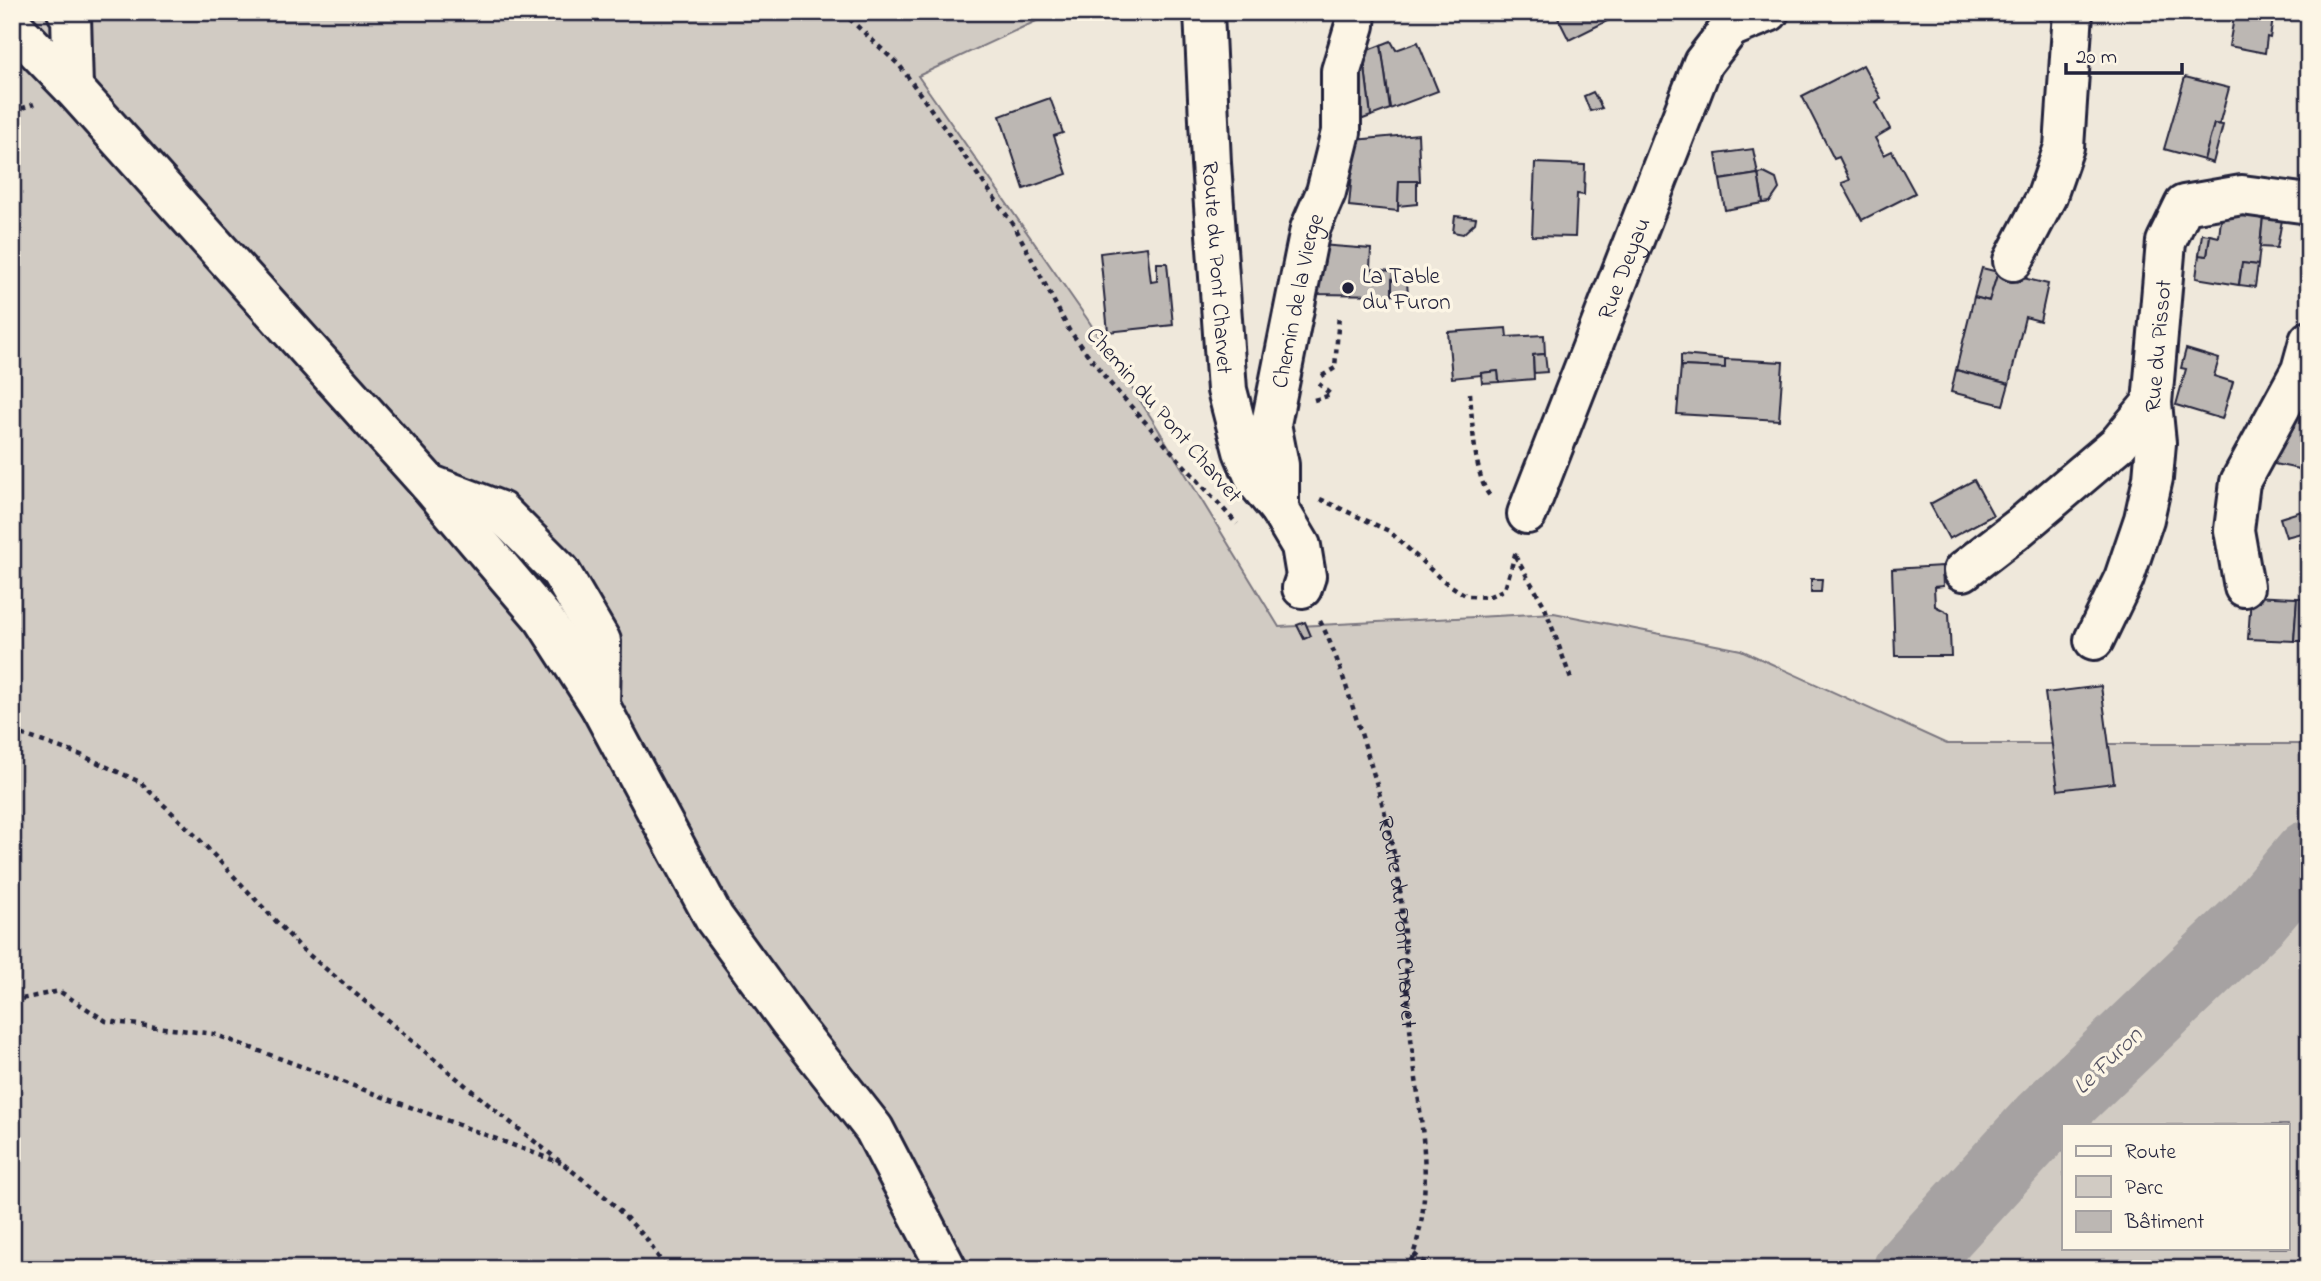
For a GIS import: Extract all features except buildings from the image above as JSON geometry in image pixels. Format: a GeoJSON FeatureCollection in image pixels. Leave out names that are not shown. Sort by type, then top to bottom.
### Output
{"type":"FeatureCollection","features":[{"type":"Feature","properties":{"kind":"street"},"geometry":{"type":"LineString","coordinates":[[67,12],[71,16],[73,88]]}},
{"type":"Feature","properties":{"kind":"street","name":"Route du Pont Charvet"},"geometry":{"type":"LineString","coordinates":[[1204,12],[1211,163],[1227,390],[1243,451],[1256,481],[1279,509]]}},
{"type":"Feature","properties":{"kind":"street","name":"Chemin de la Vierge"},"geometry":{"type":"LineString","coordinates":[[1279,509],[1279,465],[1271,424],[1310,229],[1325,192],[1341,132],[1341,71],[1355,25],[1356,12]]}},
{"type":"Feature","properties":{"kind":"street"},"geometry":{"type":"LineString","coordinates":[[1719,20],[1769,12]]}},
{"type":"Feature","properties":{"kind":"street"},"geometry":{"type":"LineString","coordinates":[[2012,261],[2047,196],[2064,147],[2073,12]]}},
{"type":"Feature","properties":{"kind":"street","name":"Rue Deyau"},"geometry":{"type":"LineString","coordinates":[[1527,514],[1719,20]]}},
{"type":"Feature","properties":{"kind":"street"},"geometry":{"type":"LineString","coordinates":[[12,25],[73,88],[429,484],[544,620],[600,706],[714,918],[790,1022],[874,1129],[947,1269]]}},
{"type":"Feature","properties":{"kind":"street","name":"Rue du Pissot"},"geometry":{"type":"LineString","coordinates":[[1963,571],[2118,444],[2152,403],[2166,242],[2184,205],[2242,195],[2309,204]]}},
{"type":"Feature","properties":{"kind":"street"},"geometry":{"type":"LineString","coordinates":[[2244,587],[2234,530],[2240,482],[2306,362]]}},
{"type":"Feature","properties":{"kind":"street"},"geometry":{"type":"LineString","coordinates":[[2094,640],[2124,578],[2144,519],[2153,478],[2155,443],[2152,403]]}},
{"type":"Feature","properties":{"kind":"street"},"geometry":{"type":"LineString","coordinates":[[1279,509],[1301,546],[1306,576],[1302,588]]}},
{"type":"Feature","properties":{"kind":"path","name":"Chemin du Pont Charvet"},"geometry":{"type":"LineString","coordinates":[[842,12],[900,66],[1015,227],[1069,330],[1093,361],[1237,524]]}},
{"type":"Feature","properties":{"kind":"path"},"geometry":{"type":"LineString","coordinates":[[1315,498],[1389,531],[1442,580],[1467,596],[1488,597],[1505,589],[1527,514],[1502,507],[1486,493],[1478,467],[1470,393]]}},
{"type":"Feature","properties":{"kind":"path"},"geometry":{"type":"LineString","coordinates":[[1515,556],[1544,605],[1572,682]]}},
{"type":"Feature","properties":{"kind":"path","name":"Route du Pont Charvet"},"geometry":{"type":"LineString","coordinates":[[1302,588],[1334,649],[1389,822],[1399,884],[1426,1190],[1414,1254],[1408,1269]]}},
{"type":"Feature","properties":{"kind":"path"},"geometry":{"type":"LineString","coordinates":[[12,731],[81,755],[140,782],[197,837],[302,949],[501,1115],[609,1200],[646,1238],[666,1269]]}},
{"type":"Feature","properties":{"kind":"path"},"geometry":{"type":"LineString","coordinates":[[12,1002],[59,991],[106,1021],[214,1034],[565,1164]]}},
{"type":"Feature","properties":{"kind":"path"},"geometry":{"type":"LineString","coordinates":[[1414,1254],[1432,1269]]}},
{"type":"Feature","properties":{"kind":"green space"},"geometry":{"type":"Polygon","coordinates":[[[12,12],[1047,12],[1047,16],[918,76],[1088,320],[1279,627],[1554,613],[1741,650],[1947,744],[2309,744],[2309,1269],[12,1269],[12,12]]]}},
{"type":"Feature","properties":{"kind":"waterway","name":"Le Furon"},"geometry":{"type":"LineString","coordinates":[[1908,1269],[2043,1121],[2257,916],[2309,855]]}},
{"type":"Feature","properties":{"kind":"place","name":"La Table du Furon"},"geometry":{"type":"Point","coordinates":[1348,288]}}]}
